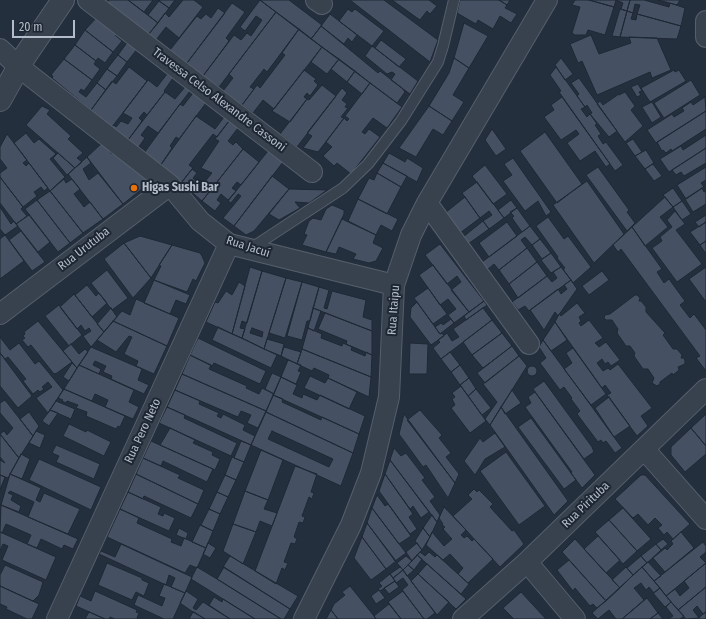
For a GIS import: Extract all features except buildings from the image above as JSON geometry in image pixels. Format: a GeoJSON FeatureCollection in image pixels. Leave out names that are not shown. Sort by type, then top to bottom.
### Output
{"type":"FeatureCollection","features":[{"type":"Feature","properties":{"kind":"street"},"geometry":{"type":"LineString","coordinates":[[0,100],[19,67],[63,0]]}},
{"type":"Feature","properties":{"kind":"street","name":"Travessa Celso Alexandre Cassoni"},"geometry":{"type":"LineString","coordinates":[[88,0],[312,172]]}},
{"type":"Feature","properties":{"kind":"street","name":"Rua Itaipu"},"geometry":{"type":"LineString","coordinates":[[304,619],[351,525],[371,473],[389,397],[394,285],[411,235],[427,203],[547,0]]}},
{"type":"Feature","properties":{"kind":"street"},"geometry":{"type":"LineString","coordinates":[[706,21],[706,37]]}},
{"type":"Feature","properties":{"kind":"street","name":"Rua Jacuí"},"geometry":{"type":"LineString","coordinates":[[0,48],[19,67],[170,185],[200,221],[229,244],[248,250],[394,285]]}},
{"type":"Feature","properties":{"kind":"street","name":"Rua Urutuba"},"geometry":{"type":"LineString","coordinates":[[0,314],[170,185]]}},
{"type":"Feature","properties":{"kind":"street"},"geometry":{"type":"LineString","coordinates":[[427,203],[528,344]]}},
{"type":"Feature","properties":{"kind":"street","name":"Rua Pero Neto"},"geometry":{"type":"LineString","coordinates":[[57,619],[229,244]]}},
{"type":"Feature","properties":{"kind":"street","name":"Rua Pirituba"},"geometry":{"type":"LineString","coordinates":[[463,619],[527,562],[706,389]]}},
{"type":"Feature","properties":{"kind":"street"},"geometry":{"type":"LineString","coordinates":[[644,449],[706,519]]}},
{"type":"Feature","properties":{"kind":"street"},"geometry":{"type":"LineString","coordinates":[[527,562],[575,619]]}},
{"type":"Feature","properties":{"kind":"lane"},"geometry":{"type":"LineString","coordinates":[[248,250],[343,188],[368,164],[402,121],[438,62],[447,32],[454,0]]}},
{"type":"Feature","properties":{"kind":"place","name":"Higas Sushi Bar"},"geometry":{"type":"Point","coordinates":[134,188]}}]}
